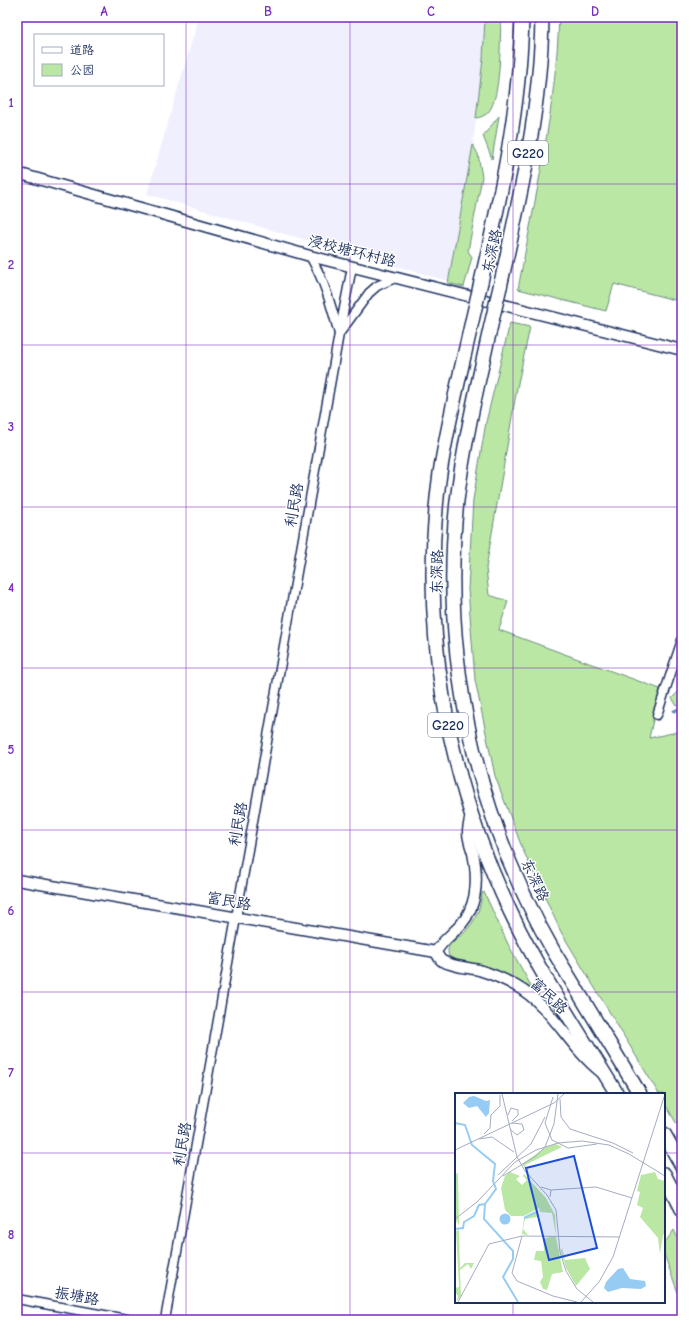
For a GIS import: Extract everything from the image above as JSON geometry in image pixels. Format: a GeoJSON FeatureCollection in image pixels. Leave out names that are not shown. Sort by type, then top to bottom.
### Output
{"type":"FeatureCollection","features":[{"type":"Feature","properties":{"kind":"highway","name":"东深路"},"geometry":{"type":"LineString","coordinates":[[522,17],[519,66],[508,152],[481,282],[449,423],[440,475],[435,526],[433,573],[435,632],[441,683],[456,760],[471,814],[489,864],[524,939],[616,1093]]}},
{"type":"Feature","properties":{"kind":"highway","name":"东深路"},"geometry":{"type":"LineString","coordinates":[[542,17],[539,68],[533,120],[519,200],[464,451],[457,502],[453,560],[453,605],[457,655],[464,705],[475,757],[489,808],[507,858],[517,882],[541,930],[639,1093]]}},
{"type":"Feature","properties":{"kind":"highway"},"geometry":{"type":"LineString","coordinates":[[665,1136],[682,1166]]}},
{"type":"Feature","properties":{"kind":"highway"},"geometry":{"type":"LineString","coordinates":[[665,1176],[682,1209]]}},
{"type":"Feature","properties":{"kind":"street","name":"浸校塘环村路"},"geometry":{"type":"LineString","coordinates":[[17,173],[310,256],[682,350]]}},
{"type":"Feature","properties":{"kind":"street","name":"利民路"},"geometry":{"type":"LineString","coordinates":[[310,256],[320,273],[327,291],[339,334]]}},
{"type":"Feature","properties":{"kind":"street","name":"利民路"},"geometry":{"type":"LineString","coordinates":[[165,1320],[352,267]]}},
{"type":"Feature","properties":{"kind":"street","name":"利民路"},"geometry":{"type":"LineString","coordinates":[[339,334],[369,293],[377,286],[395,278]]}},
{"type":"Feature","properties":{"kind":"street"},"geometry":{"type":"LineString","coordinates":[[657,716],[682,640]]}},
{"type":"Feature","properties":{"kind":"street"},"geometry":{"type":"LineString","coordinates":[[436,952],[439,945],[453,934],[466,919],[473,902],[477,881],[468,832],[471,814]]}},
{"type":"Feature","properties":{"kind":"street","name":"富民路"},"geometry":{"type":"LineString","coordinates":[[17,880],[436,952],[441,960],[493,975],[529,995],[549,1013],[588,1062],[606,1075]]}},
{"type":"Feature","properties":{"kind":"street","name":"振塘路"},"geometry":{"type":"LineString","coordinates":[[17,1299],[132,1320]]}},
{"type":"Feature","properties":{"kind":"shaded area"},"geometry":{"type":"Polygon","coordinates":[[[199,17],[485,17],[483,59],[473,145],[448,281],[147,194],[199,17]]]}},
{"type":"Feature","properties":{"kind":"green space"},"geometry":{"type":"Polygon","coordinates":[[[485,17],[501,17],[497,89],[491,108],[485,115],[476,118],[483,59],[485,17]]]}},
{"type":"Feature","properties":{"kind":"green space"},"geometry":{"type":"Polygon","coordinates":[[[559,17],[682,17],[682,302],[614,284],[606,311],[518,289],[544,153],[554,85],[559,17]]]}},
{"type":"Feature","properties":{"kind":"green space"},"geometry":{"type":"Polygon","coordinates":[[[499,116],[492,159],[483,136],[499,116]]]}},
{"type":"Feature","properties":{"kind":"green space"},"geometry":{"type":"Polygon","coordinates":[[[473,145],[478,154],[482,177],[468,251],[472,257],[464,287],[448,283],[473,145]]]}},
{"type":"Feature","properties":{"kind":"green space"},"geometry":{"type":"Polygon","coordinates":[[[510,323],[530,327],[517,388],[486,568],[489,595],[508,601],[499,630],[660,689],[649,738],[682,731],[682,1133],[665,1104],[665,1093],[658,1093],[561,932],[523,850],[495,776],[475,680],[468,589],[473,500],[486,422],[510,323]]]}},
{"type":"Feature","properties":{"kind":"green space"},"geometry":{"type":"Polygon","coordinates":[[[682,688],[682,705],[677,706],[672,698],[682,688]]]}},
{"type":"Feature","properties":{"kind":"green space"},"geometry":{"type":"Polygon","coordinates":[[[484,892],[508,944],[536,995],[499,972],[458,961],[449,956],[448,948],[452,942],[465,932],[476,917],[480,907],[482,893],[484,892]]]}},
{"type":"Feature","properties":{"kind":"green space"},"geometry":{"type":"Polygon","coordinates":[[[674,1230],[682,1247],[682,1304],[665,1257],[665,1243],[674,1230]]]}},
{"type":"Feature","properties":{"kind":"waterway"},"geometry":{"type":"LineString","coordinates":[[674,711],[682,708]]}}]}
